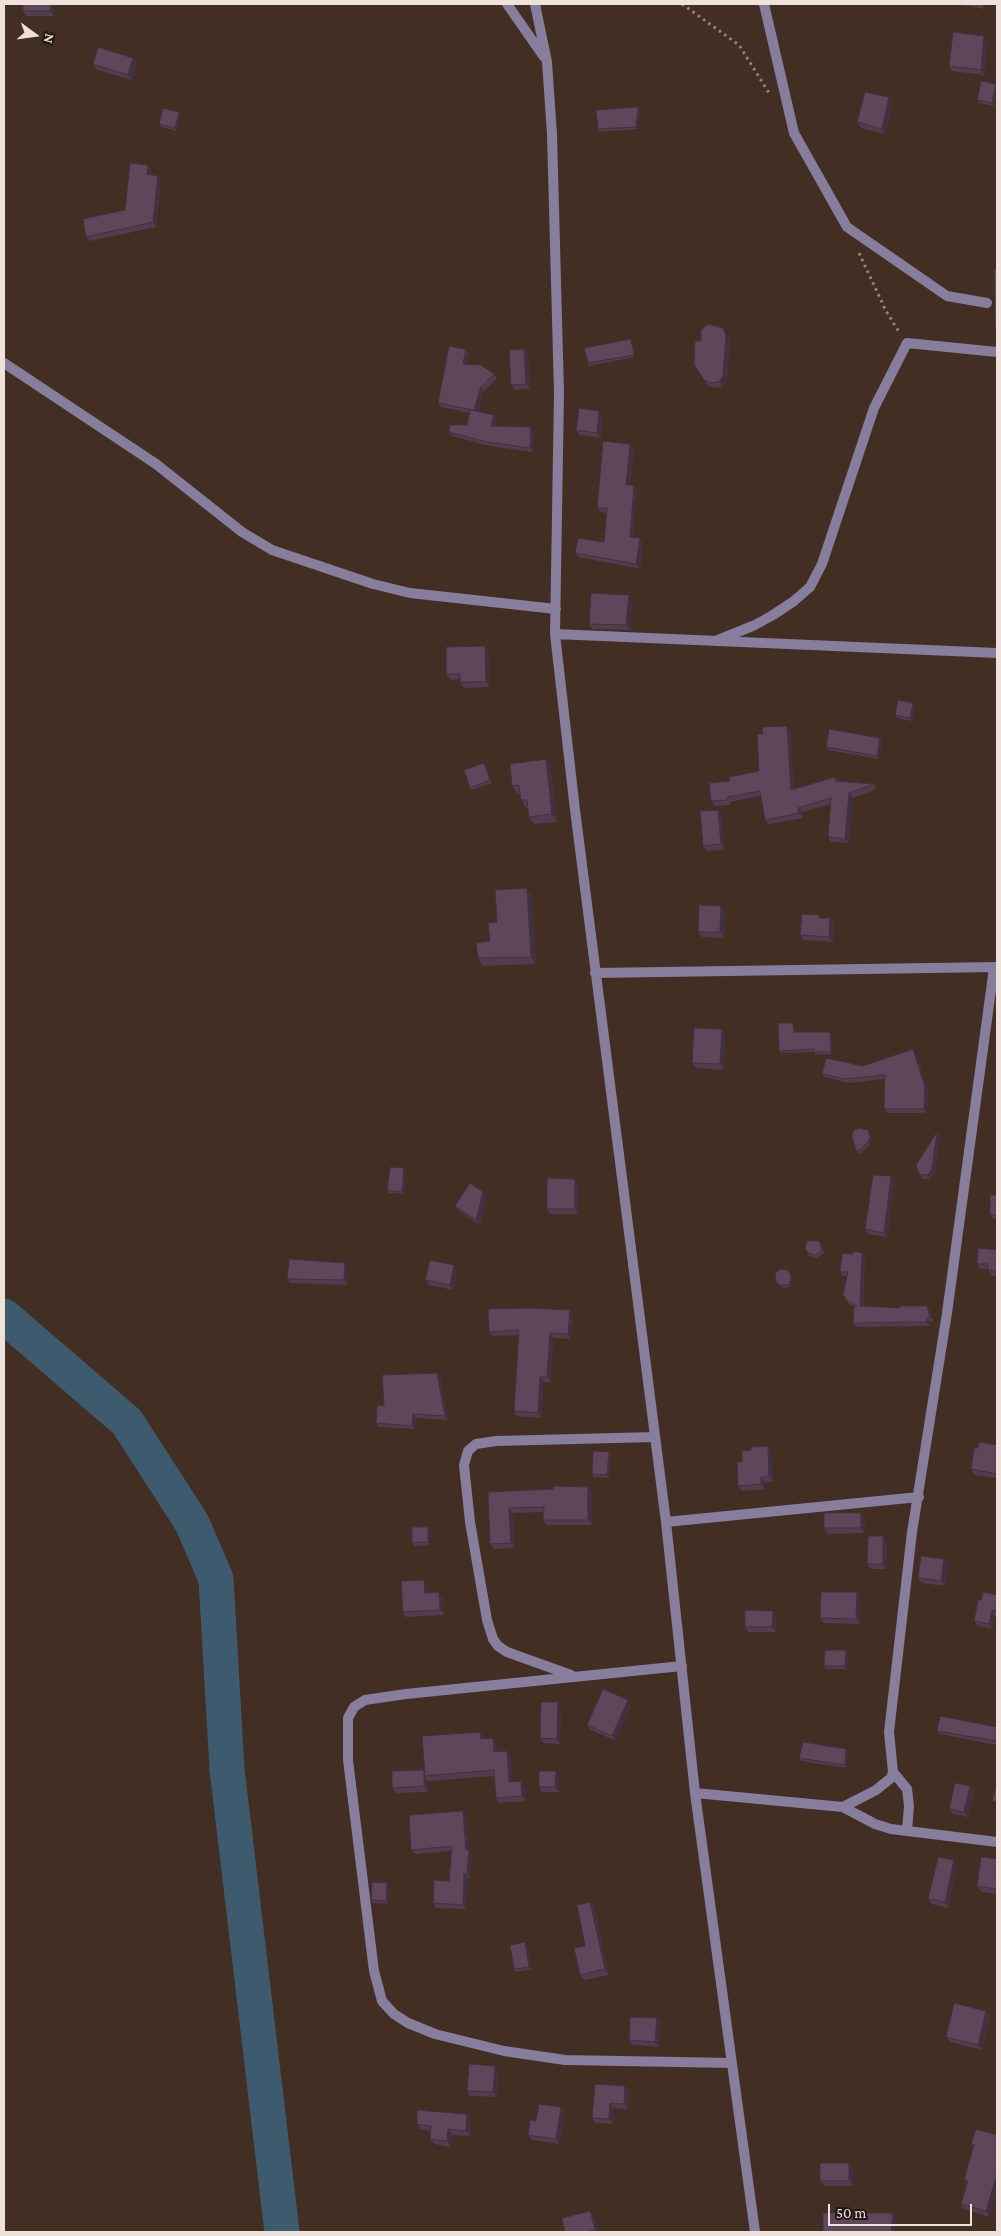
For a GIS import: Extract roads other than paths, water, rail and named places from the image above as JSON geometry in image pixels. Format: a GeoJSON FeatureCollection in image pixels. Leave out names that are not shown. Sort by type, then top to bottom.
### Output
{"type":"FeatureCollection","features":[{"type":"Feature","properties":{"kind":"street"},"geometry":{"type":"LineString","coordinates":[[507,4],[547,62]]}},
{"type":"Feature","properties":{"kind":"street"},"geometry":{"type":"LineString","coordinates":[[535,4],[547,62],[553,144],[559,392],[555,634],[595,973],[666,1522],[695,1793],[755,2232]]}},
{"type":"Feature","properties":{"kind":"street"},"geometry":{"type":"LineString","coordinates":[[764,4],[784,80],[794,134],[847,228],[948,296],[987,303]]}},
{"type":"Feature","properties":{"kind":"street"},"geometry":{"type":"LineString","coordinates":[[718,640],[755,625],[773,615],[794,601],[810,587],[822,564],[874,408],[907,343],[997,352]]}},
{"type":"Feature","properties":{"kind":"street"},"geometry":{"type":"LineString","coordinates":[[4,363],[156,464],[242,532],[272,550],[373,584],[410,593],[556,609]]}},
{"type":"Feature","properties":{"kind":"street"},"geometry":{"type":"LineString","coordinates":[[555,634],[997,653]]}},
{"type":"Feature","properties":{"kind":"street"},"geometry":{"type":"LineString","coordinates":[[595,973],[996,967],[947,1313],[912,1532],[889,1732],[893,1772],[891,1778],[876,1790],[843,1807]]}},
{"type":"Feature","properties":{"kind":"street"},"geometry":{"type":"LineString","coordinates":[[574,1677],[506,1652],[493,1639],[487,1620],[470,1522],[464,1465],[468,1451],[476,1444],[496,1441],[655,1437]]}},
{"type":"Feature","properties":{"kind":"street"},"geometry":{"type":"LineString","coordinates":[[666,1522],[919,1497]]}},
{"type":"Feature","properties":{"kind":"street"},"geometry":{"type":"LineString","coordinates":[[682,1666],[406,1694],[365,1700],[354,1707],[348,1718],[348,1760],[374,1971],[382,2001],[394,2014],[408,2023],[434,2034],[504,2051],[565,2060],[732,2063]]}},
{"type":"Feature","properties":{"kind":"street"},"geometry":{"type":"LineString","coordinates":[[893,1772],[907,1789],[909,1806],[907,1830]]}},
{"type":"Feature","properties":{"kind":"street"},"geometry":{"type":"LineString","coordinates":[[695,1793],[843,1807],[875,1824],[997,1842]]}},
{"type":"Feature","properties":{"kind":"waterway"},"geometry":{"type":"LineString","coordinates":[[4,1316],[127,1422],[192,1523],[216,1579],[227,1769],[282,2232]]}}]}
